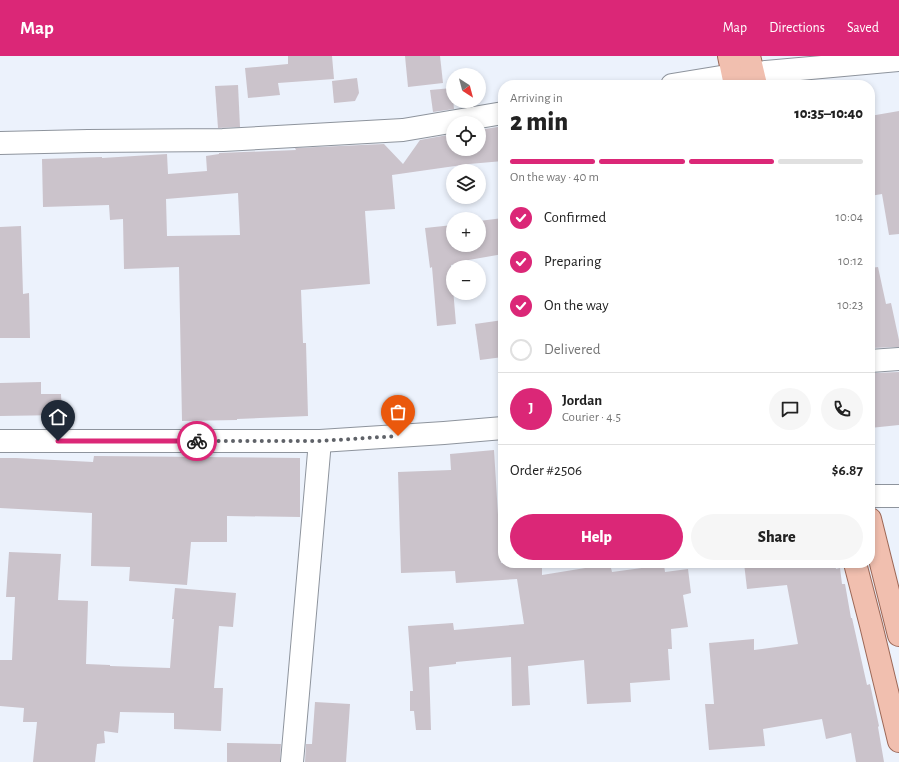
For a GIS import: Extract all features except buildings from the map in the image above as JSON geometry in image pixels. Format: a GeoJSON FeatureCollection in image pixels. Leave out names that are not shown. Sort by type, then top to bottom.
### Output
{"type":"FeatureCollection","features":[{"type":"Feature","properties":{"kind":"main road"},"geometry":{"type":"LineString","coordinates":[[875,537],[898,626]]}},
{"type":"Feature","properties":{"kind":"main road"},"geometry":{"type":"LineString","coordinates":[[855,568],[871,625],[899,741]]}},
{"type":"Feature","properties":{"kind":"street"},"geometry":{"type":"LineString","coordinates":[[699,80],[743,72],[899,60]]}},
{"type":"Feature","properties":{"kind":"street"},"geometry":{"type":"LineString","coordinates":[[0,143],[223,140],[403,130],[498,114]]}},
{"type":"Feature","properties":{"kind":"street"},"geometry":{"type":"LineString","coordinates":[[875,361],[899,360]]}},
{"type":"Feature","properties":{"kind":"street"},"geometry":{"type":"LineString","coordinates":[[0,441],[320,441],[444,434],[498,429]]}},
{"type":"Feature","properties":{"kind":"street"},"geometry":{"type":"LineString","coordinates":[[292,762],[320,441]]}},
{"type":"Feature","properties":{"kind":"street"},"geometry":{"type":"LineString","coordinates":[[875,496],[899,496]]}},
{"type":"Feature","properties":{"kind":"street"},"geometry":{"type":"LineString","coordinates":[[871,625],[898,626]]}},
{"type":"Feature","properties":{"kind":"way so far"},"geometry":{"type":"LineString","coordinates":[[197,441],[320,441],[398,436]]}},
{"type":"Feature","properties":{"kind":"route"},"geometry":{"type":"LineString","coordinates":[[58,441],[197,441]]}}]}
